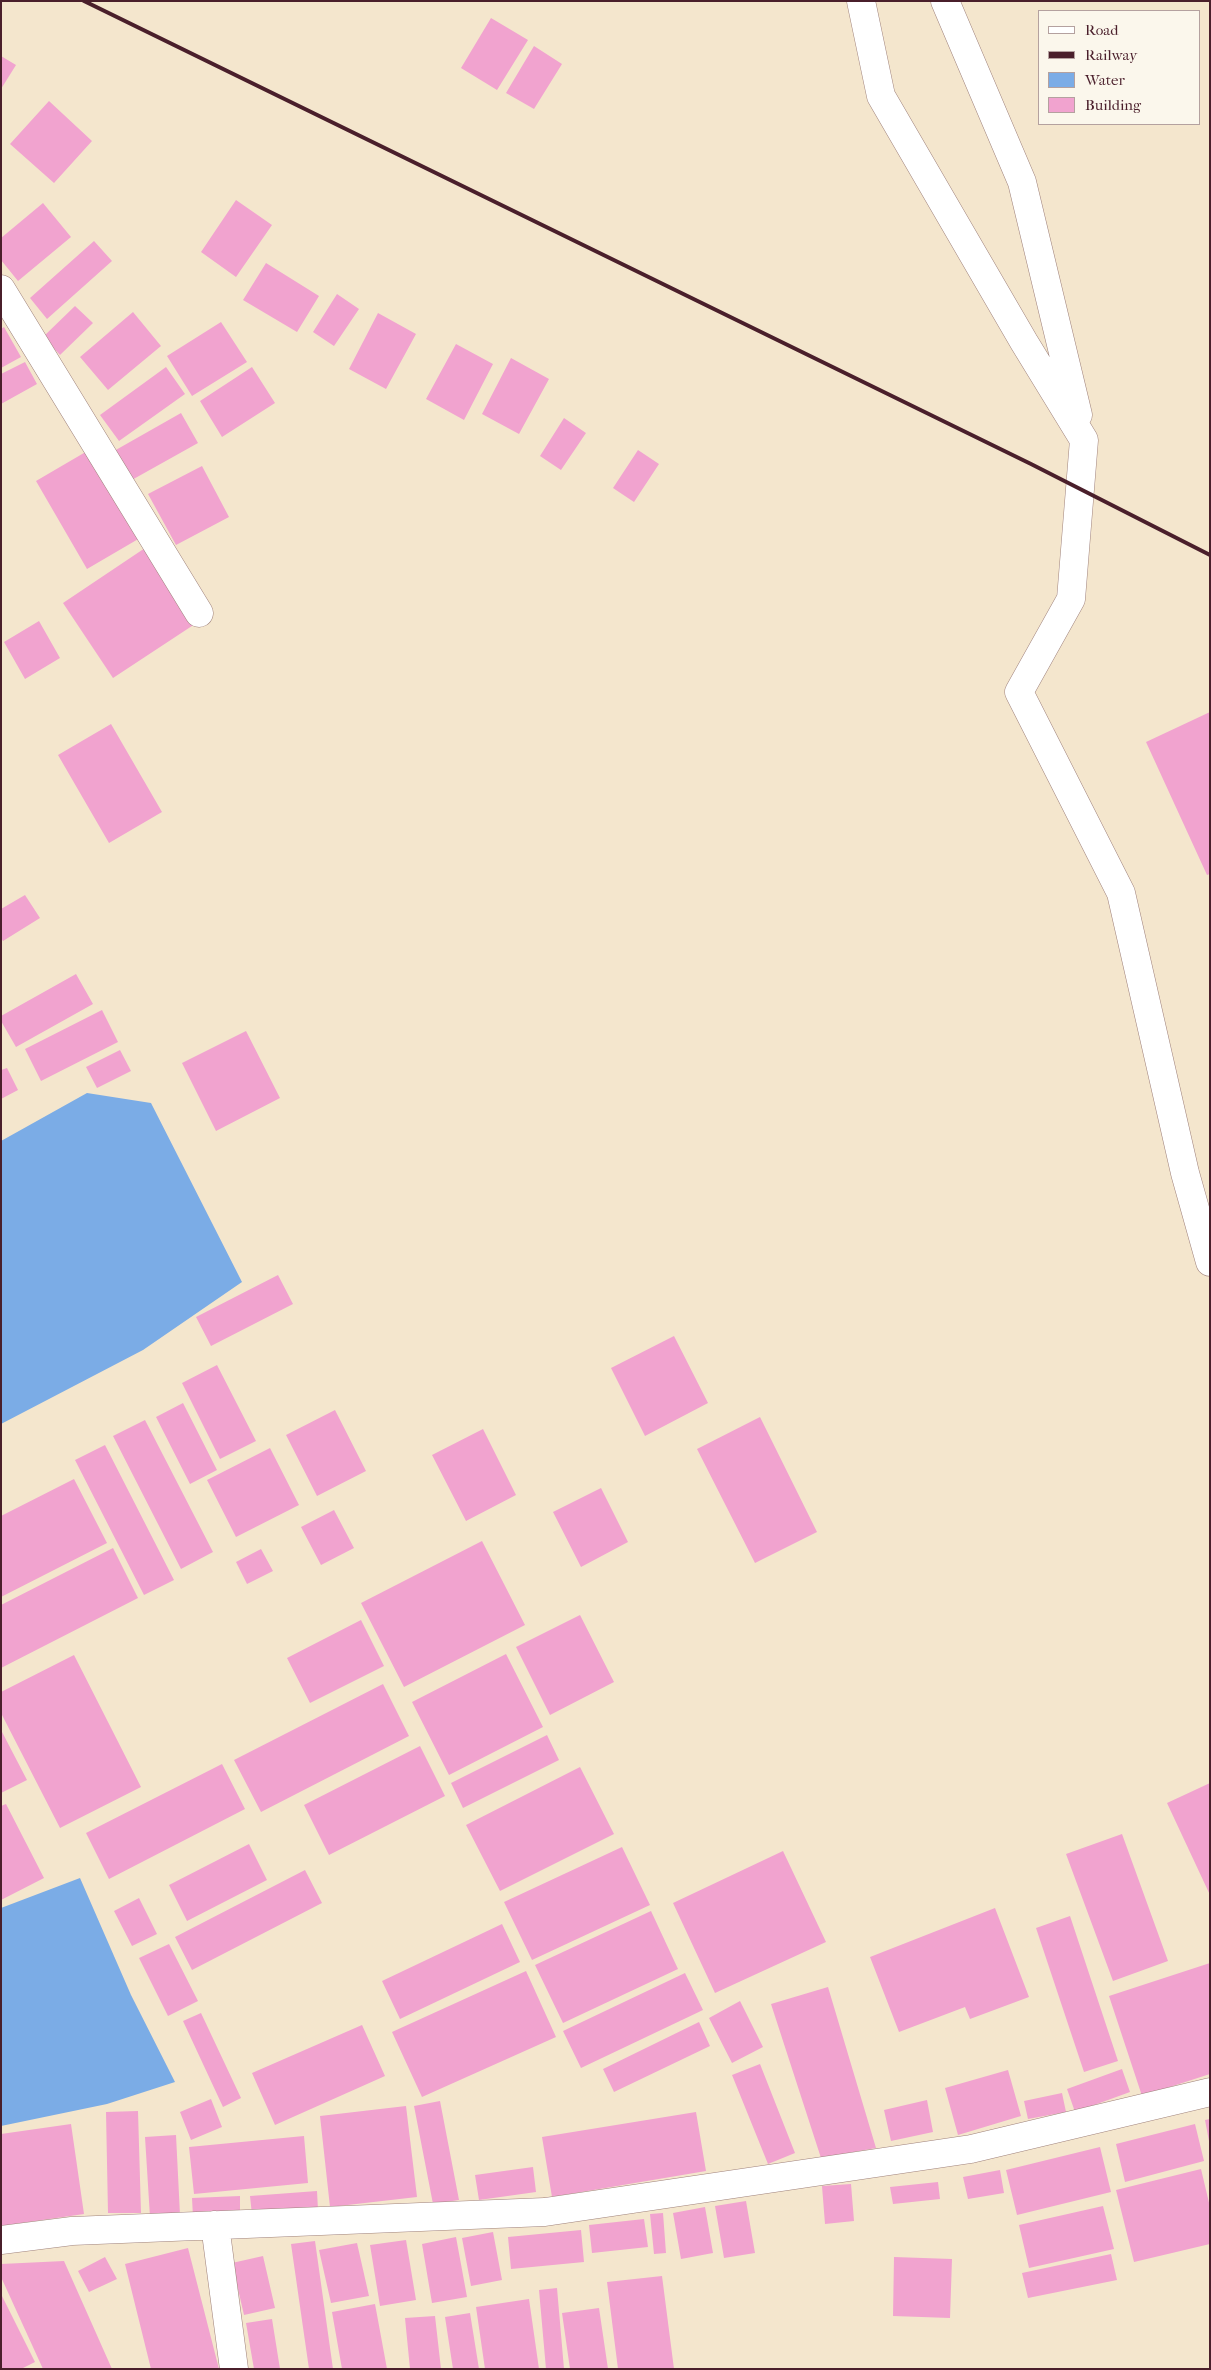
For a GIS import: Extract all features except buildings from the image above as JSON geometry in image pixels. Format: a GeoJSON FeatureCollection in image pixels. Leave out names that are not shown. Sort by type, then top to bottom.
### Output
{"type":"FeatureCollection","features":[{"type":"Feature","properties":{"kind":"street"},"geometry":{"type":"LineString","coordinates":[[861,1],[881,96],[1024,342],[1084,440]]}},
{"type":"Feature","properties":{"kind":"street"},"geometry":{"type":"LineString","coordinates":[[945,1],[1022,182],[1084,440],[1071,599],[1019,692],[1121,893],[1185,1173],[1210,1262]]}},
{"type":"Feature","properties":{"kind":"street"},"geometry":{"type":"LineString","coordinates":[[1,289],[198,613]]}},
{"type":"Feature","properties":{"kind":"street"},"geometry":{"type":"LineString","coordinates":[[1,2240],[72,2231],[545,2212],[971,2149],[1210,2092]]}},
{"type":"Feature","properties":{"kind":"street"},"geometry":{"type":"LineString","coordinates":[[215,2225],[234,2369]]}},
{"type":"Feature","properties":{"kind":"water"},"geometry":{"type":"Polygon","coordinates":[[[87,1093],[151,1103],[242,1282],[143,1350],[1,1424],[1,1141],[87,1093]]]}},
{"type":"Feature","properties":{"kind":"water"},"geometry":{"type":"Polygon","coordinates":[[[80,1878],[131,1995],[175,2082],[107,2104],[1,2126],[1,1908],[80,1878]]]}},
{"type":"Feature","properties":{"kind":"railway"},"geometry":{"type":"LineString","coordinates":[[84,1],[1031,464],[1210,555]]}}]}
